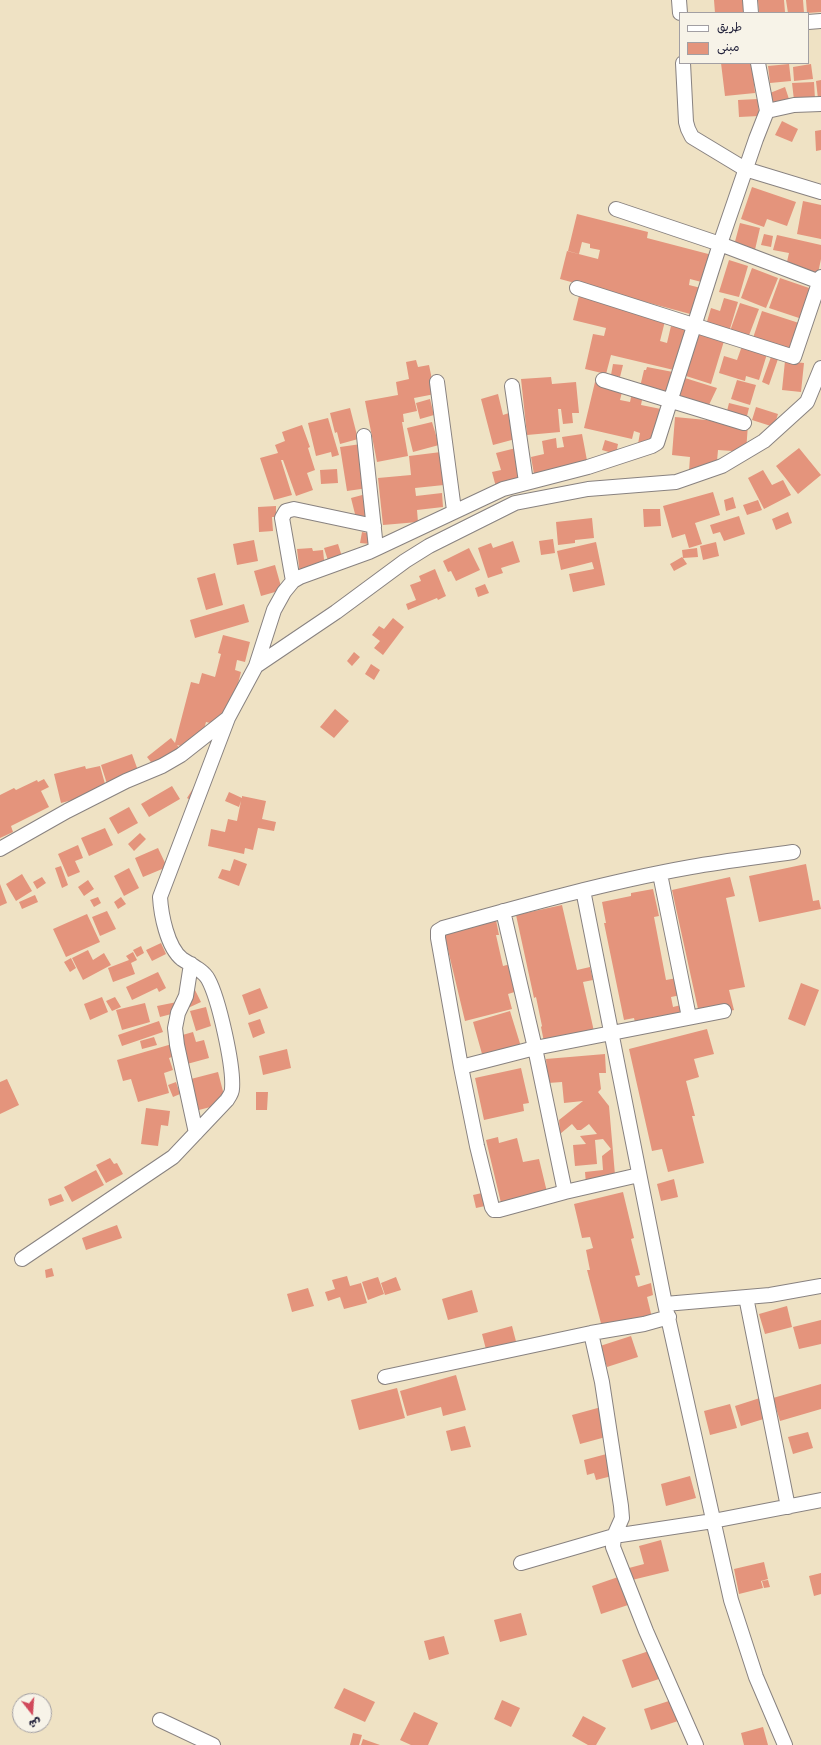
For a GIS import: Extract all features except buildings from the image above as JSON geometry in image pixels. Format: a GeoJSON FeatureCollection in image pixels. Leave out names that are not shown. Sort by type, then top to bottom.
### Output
{"type":"FeatureCollection","features":[{"type":"Feature","properties":{"kind":"street"},"geometry":{"type":"LineString","coordinates":[[679,0],[680,12]]}},
{"type":"Feature","properties":{"kind":"street"},"geometry":{"type":"LineString","coordinates":[[750,0],[751,12]]}},
{"type":"Feature","properties":{"kind":"street"},"geometry":{"type":"LineString","coordinates":[[809,22],[821,21]]}},
{"type":"Feature","properties":{"kind":"street"},"geometry":{"type":"LineString","coordinates":[[683,64],[685,110],[690,134],[702,144],[745,169],[821,192]]}},
{"type":"Feature","properties":{"kind":"street"},"geometry":{"type":"LineString","coordinates":[[22,1259],[173,1157],[227,1100],[232,1092],[227,1045],[215,997],[205,975],[180,957],[170,941],[160,907],[160,897],[228,718],[256,666],[274,610],[284,592],[293,581],[307,573],[376,548],[454,510],[503,489],[588,467],[657,443],[720,244],[745,169],[767,111],[758,64]]}},
{"type":"Feature","properties":{"kind":"street"},"geometry":{"type":"LineString","coordinates":[[767,111],[794,105],[821,104]]}},
{"type":"Feature","properties":{"kind":"street"},"geometry":{"type":"LineString","coordinates":[[577,288],[794,357],[820,280],[616,209]]}},
{"type":"Feature","properties":{"kind":"street"},"geometry":{"type":"LineString","coordinates":[[256,666],[336,612],[417,553],[515,503],[588,489],[676,482],[722,466],[764,440],[807,402],[821,368]]}},
{"type":"Feature","properties":{"kind":"street"},"geometry":{"type":"LineString","coordinates":[[603,380],[744,423]]}},
{"type":"Feature","properties":{"kind":"street"},"geometry":{"type":"LineString","coordinates":[[437,382],[454,510]]}},
{"type":"Feature","properties":{"kind":"street"},"geometry":{"type":"LineString","coordinates":[[512,386],[526,482]]}},
{"type":"Feature","properties":{"kind":"street"},"geometry":{"type":"LineString","coordinates":[[364,436],[376,548]]}},
{"type":"Feature","properties":{"kind":"street"},"geometry":{"type":"LineString","coordinates":[[293,581],[282,518],[286,511],[294,509],[374,526]]}},
{"type":"Feature","properties":{"kind":"street"},"geometry":{"type":"LineString","coordinates":[[0,849],[126,781],[162,766],[181,755],[228,718]]}},
{"type":"Feature","properties":{"kind":"street"},"geometry":{"type":"LineString","coordinates":[[639,1175],[494,1210],[477,1146],[461,1067],[438,931],[503,911],[583,890],[690,867],[793,852]]}},
{"type":"Feature","properties":{"kind":"street"},"geometry":{"type":"LineString","coordinates":[[660,874],[689,1017]]}},
{"type":"Feature","properties":{"kind":"street"},"geometry":{"type":"LineString","coordinates":[[583,890],[665,1304],[731,1600],[756,1677],[785,1745]]}},
{"type":"Feature","properties":{"kind":"street"},"geometry":{"type":"LineString","coordinates":[[503,911],[535,1048],[565,1192]]}},
{"type":"Feature","properties":{"kind":"street"},"geometry":{"type":"LineString","coordinates":[[191,964],[186,996],[178,1013],[175,1028],[177,1045],[196,1133]]}},
{"type":"Feature","properties":{"kind":"street"},"geometry":{"type":"LineString","coordinates":[[461,1067],[535,1048],[724,1011]]}},
{"type":"Feature","properties":{"kind":"street"},"geometry":{"type":"LineString","coordinates":[[665,1304],[770,1296],[821,1286]]}},
{"type":"Feature","properties":{"kind":"street"},"geometry":{"type":"LineString","coordinates":[[746,1297],[788,1506]]}},
{"type":"Feature","properties":{"kind":"street"},"geometry":{"type":"LineString","coordinates":[[385,1377],[591,1333],[644,1324],[669,1317]]}},
{"type":"Feature","properties":{"kind":"street"},"geometry":{"type":"LineString","coordinates":[[591,1333],[602,1382],[622,1506],[622,1518],[614,1536],[613,1547],[646,1631],[696,1745]]}},
{"type":"Feature","properties":{"kind":"street"},"geometry":{"type":"LineString","coordinates":[[521,1564],[614,1536],[713,1521],[821,1500]]}},
{"type":"Feature","properties":{"kind":"street"},"geometry":{"type":"LineString","coordinates":[[160,1720],[213,1745]]}}]}
